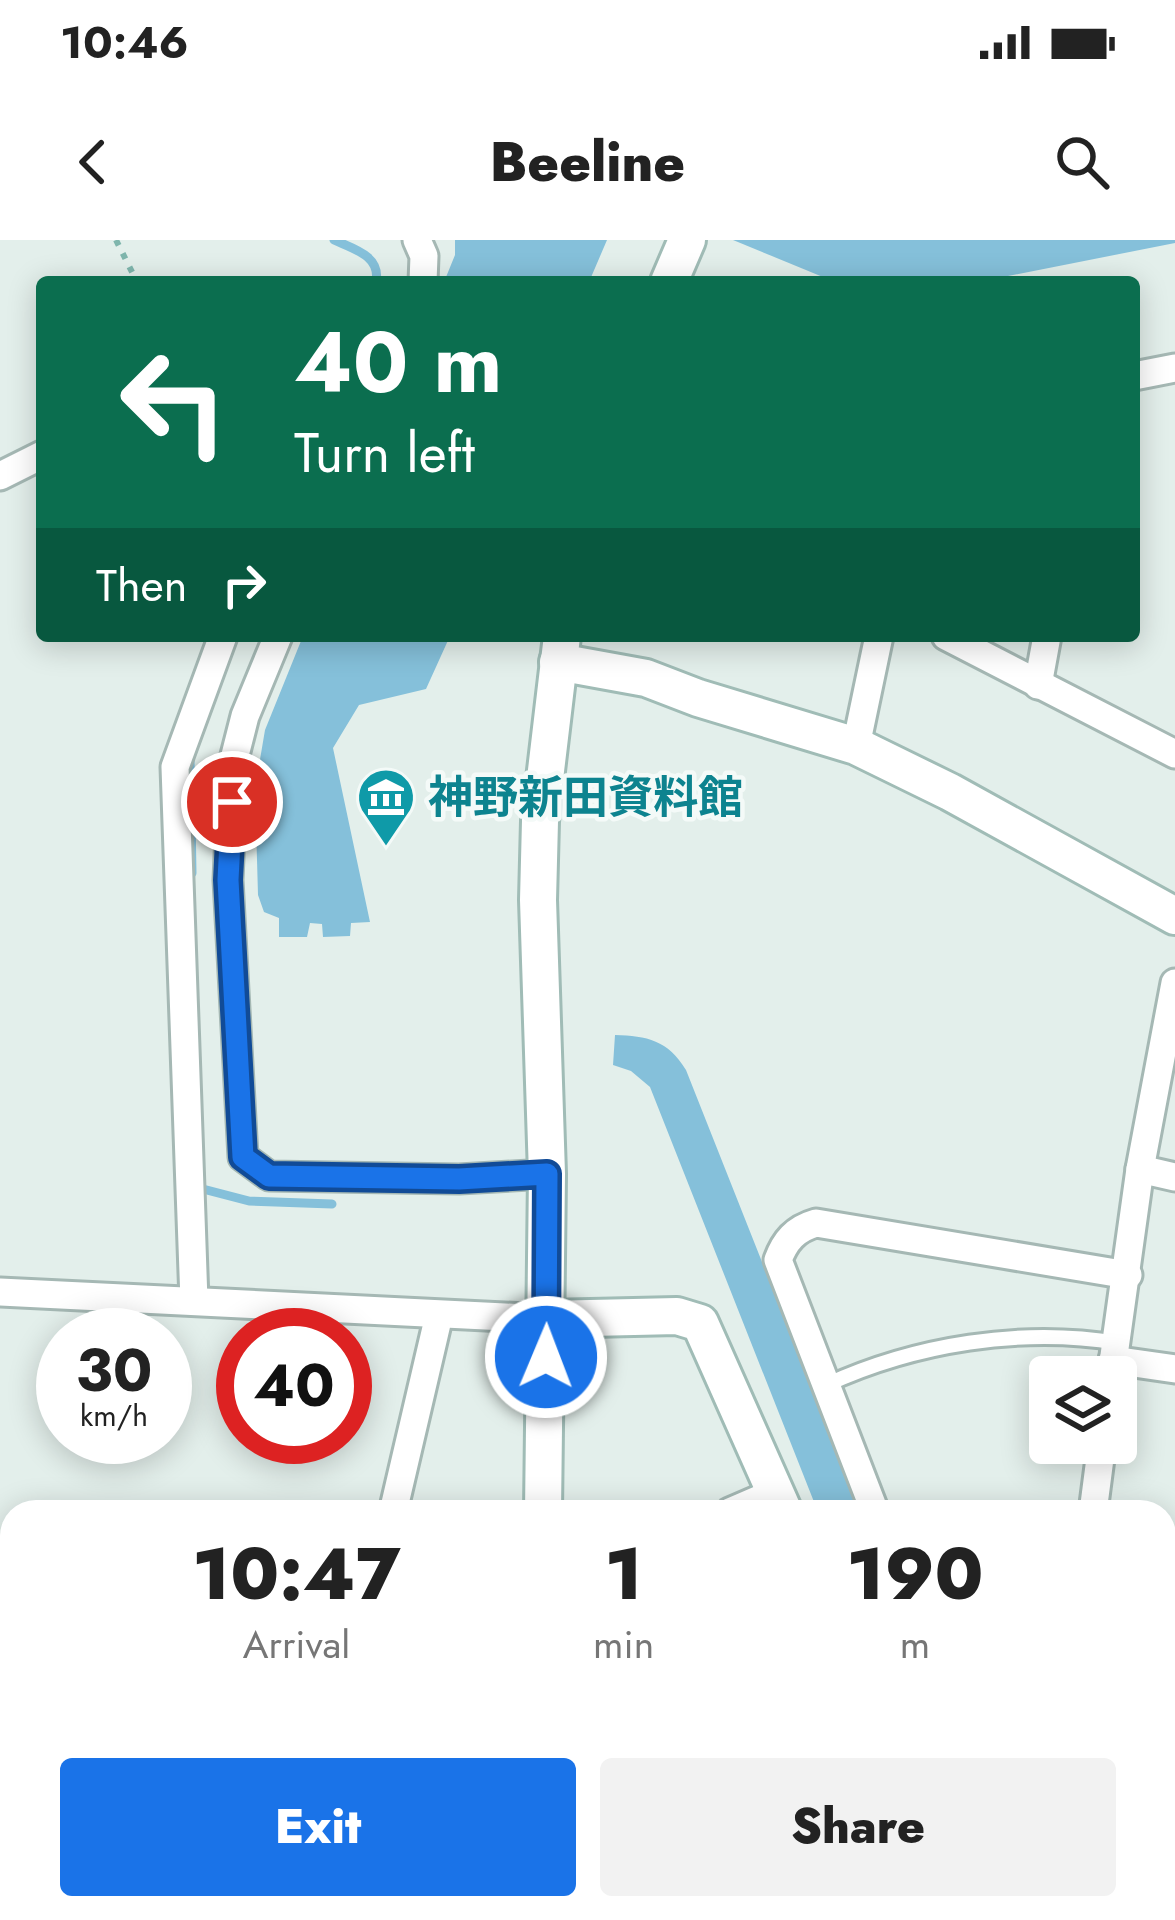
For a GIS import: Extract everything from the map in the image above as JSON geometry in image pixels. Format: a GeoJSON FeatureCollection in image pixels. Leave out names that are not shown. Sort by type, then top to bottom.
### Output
{"type":"FeatureCollection","features":[{"type":"Feature","properties":{"kind":"main road"},"geometry":{"type":"LineString","coordinates":[[672,276],[687,240]]}},
{"type":"Feature","properties":{"kind":"main road"},"geometry":{"type":"LineString","coordinates":[[543,1500],[547,1174],[539,861],[560,649],[856,746],[950,792],[1175,916]]}},
{"type":"Feature","properties":{"kind":"main road"},"geometry":{"type":"LineString","coordinates":[[547,1318],[677,1316],[700,1323],[779,1500]]}},
{"type":"Feature","properties":{"kind":"street"},"geometry":{"type":"LineString","coordinates":[[417,240],[424,256],[423,276]]}},
{"type":"Feature","properties":{"kind":"street"},"geometry":{"type":"LineString","coordinates":[[1140,375],[1175,368]]}},
{"type":"Feature","properties":{"kind":"street"},"geometry":{"type":"LineString","coordinates":[[0,476],[36,458]]}},
{"type":"Feature","properties":{"kind":"street"},"geometry":{"type":"LineString","coordinates":[[194,1301],[176,766],[221,642]]}},
{"type":"Feature","properties":{"kind":"street"},"geometry":{"type":"LineString","coordinates":[[276,642],[245,716],[233,763],[228,880],[243,1157],[269,1176],[459,1179],[547,1174]]}},
{"type":"Feature","properties":{"kind":"street"},"geometry":{"type":"LineString","coordinates":[[856,746],[878,642]]}},
{"type":"Feature","properties":{"kind":"street"},"geometry":{"type":"LineString","coordinates":[[957,642],[1175,754]]}},
{"type":"Feature","properties":{"kind":"street"},"geometry":{"type":"LineString","coordinates":[[1038,685],[1046,642]]}},
{"type":"Feature","properties":{"kind":"street"},"geometry":{"type":"LineString","coordinates":[[1115,1356],[1140,1169],[1175,983]]}},
{"type":"Feature","properties":{"kind":"street"},"geometry":{"type":"LineString","coordinates":[[1140,1169],[1175,1177]]}},
{"type":"Feature","properties":{"kind":"street"},"geometry":{"type":"LineString","coordinates":[[870,1500],[778,1260],[784,1245],[801,1228],[816,1223],[1128,1275]]}},
{"type":"Feature","properties":{"kind":"street"},"geometry":{"type":"LineString","coordinates":[[0,1292],[547,1318]]}},
{"type":"Feature","properties":{"kind":"street"},"geometry":{"type":"LineString","coordinates":[[396,1500],[439,1316]]}},
{"type":"Feature","properties":{"kind":"street"},"geometry":{"type":"LineString","coordinates":[[1137,1364],[1175,1370]]}},
{"type":"Feature","properties":{"kind":"street"},"geometry":{"type":"LineString","coordinates":[[1095,1500],[1099,1464]]}},
{"type":"Feature","properties":{"kind":"lane"},"geometry":{"type":"LineString","coordinates":[[826,1385],[907,1357],[1033,1335],[1072,1335],[1107,1356]]}},
{"type":"Feature","properties":{"kind":"path"},"geometry":{"type":"LineString","coordinates":[[116,240],[134,276]]}},
{"type":"Feature","properties":{"kind":"water"},"geometry":{"type":"Polygon","coordinates":[[[455,240],[607,240],[592,276],[446,276],[455,240]]]}},
{"type":"Feature","properties":{"kind":"water"},"geometry":{"type":"Polygon","coordinates":[[[733,240],[1175,240],[1008,276],[820,276],[733,240]]]}},
{"type":"Feature","properties":{"kind":"water"},"geometry":{"type":"Polygon","coordinates":[[[301,642],[447,642],[426,689],[359,705],[333,748],[370,922],[351,923],[350,936],[323,937],[322,924],[310,923],[307,937],[279,937],[279,918],[264,912],[258,895],[255,789],[265,730],[301,642]]]}},
{"type":"Feature","properties":{"kind":"water"},"geometry":{"type":"Polygon","coordinates":[[[615,1035],[656,1042],[672,1052],[686,1070],[856,1500],[813,1500],[650,1087],[631,1071],[613,1065],[615,1035]]]}},
{"type":"Feature","properties":{"kind":"waterway"},"geometry":{"type":"LineString","coordinates":[[334,240],[370,260],[376,276]]}},
{"type":"Feature","properties":{"kind":"waterway"},"geometry":{"type":"LineString","coordinates":[[190,758],[192,873]]}},
{"type":"Feature","properties":{"kind":"waterway"},"geometry":{"type":"LineString","coordinates":[[199,1184],[199,1188],[249,1201],[332,1204]]}},
{"type":"Feature","properties":{"kind":"place","name":"神野新田資料館"},"geometry":{"type":"Point","coordinates":[386,848]}},
{"type":"Feature","properties":{"kind":"route"},"geometry":{"type":"LineString","coordinates":[[232,802],[228,880],[243,1157],[269,1176],[459,1179],[547,1174],[546,1357]]}}]}
